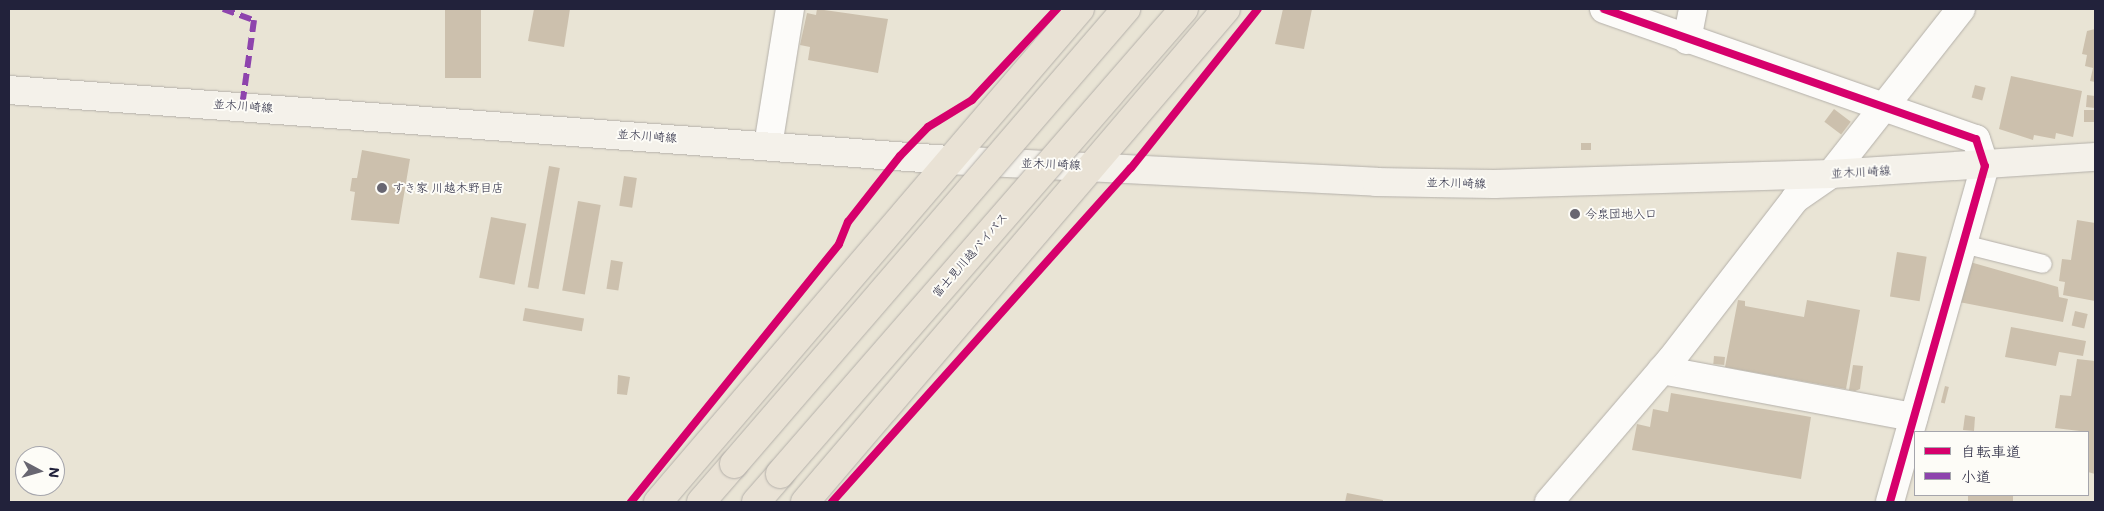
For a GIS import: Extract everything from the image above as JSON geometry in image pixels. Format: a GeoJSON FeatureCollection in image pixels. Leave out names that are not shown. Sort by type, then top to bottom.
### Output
{"type":"FeatureCollection","features":[{"type":"Feature","properties":{"kind":"highway"},"geometry":{"type":"LineString","coordinates":[[658,502],[948,160],[1080,9]]}},
{"type":"Feature","properties":{"kind":"highway"},"geometry":{"type":"LineString","coordinates":[[701,502],[1126,9]]}},
{"type":"Feature","properties":{"kind":"highway","name":"富士見川越バイパス"},"geometry":{"type":"LineString","coordinates":[[756,502],[1184,9]]}},
{"type":"Feature","properties":{"kind":"highway"},"geometry":{"type":"LineString","coordinates":[[805,502],[1088,166],[1226,9]]}},
{"type":"Feature","properties":{"kind":"main road","name":"並木川崎線"},"geometry":{"type":"LineString","coordinates":[[9,90],[948,160],[1494,184],[1831,174],[1986,166],[2095,157]]}},
{"type":"Feature","properties":{"kind":"street"},"geometry":{"type":"LineString","coordinates":[[768,146],[790,9]]}},
{"type":"Feature","properties":{"kind":"street"},"geometry":{"type":"LineString","coordinates":[[1604,9],[1687,40],[1882,105],[1976,139],[1986,166],[1890,502]]}},
{"type":"Feature","properties":{"kind":"street"},"geometry":{"type":"LineString","coordinates":[[1687,40],[1693,9]]}},
{"type":"Feature","properties":{"kind":"street"},"geometry":{"type":"LineString","coordinates":[[1549,502],[1662,370],[1795,199],[1831,174],[1882,105],[1960,9]]}},
{"type":"Feature","properties":{"kind":"street"},"geometry":{"type":"LineString","coordinates":[[1662,370],[1914,417]]}},
{"type":"Feature","properties":{"kind":"lane"},"geometry":{"type":"LineString","coordinates":[[1963,244],[2043,264]]}},
{"type":"Feature","properties":{"kind":"building"},"geometry":{"type":"Polygon","coordinates":[[[445,9],[481,9],[481,78],[445,78],[445,9]]]}},
{"type":"Feature","properties":{"kind":"building"},"geometry":{"type":"Polygon","coordinates":[[[534,9],[570,9],[564,47],[528,41],[534,9]]]}},
{"type":"Feature","properties":{"kind":"building"},"geometry":{"type":"Polygon","coordinates":[[[817,9],[888,19],[878,73],[808,60],[810,47],[800,45],[807,13],[816,15],[817,9]]]}},
{"type":"Feature","properties":{"kind":"building"},"geometry":{"type":"Polygon","coordinates":[[[1283,9],[1312,9],[1304,49],[1275,44],[1283,9]]]}},
{"type":"Feature","properties":{"kind":"building"},"geometry":{"type":"Polygon","coordinates":[[[2095,29],[2095,82],[2090,81],[2093,68],[2085,66],[2087,55],[2082,54],[2087,31],[2095,29]]]}},
{"type":"Feature","properties":{"kind":"building"},"geometry":{"type":"Polygon","coordinates":[[[2011,76],[2082,91],[2073,137],[2056,133],[2055,139],[2034,135],[2033,140],[1999,129],[2011,76]]]}},
{"type":"Feature","properties":{"kind":"building"},"geometry":{"type":"Polygon","coordinates":[[[1975,85],[1986,88],[1982,100],[1972,98],[1975,85]]]}},
{"type":"Feature","properties":{"kind":"building"},"geometry":{"type":"Polygon","coordinates":[[[2087,95],[2095,96],[2095,108],[2086,107],[2087,95]]]}},
{"type":"Feature","properties":{"kind":"building"},"geometry":{"type":"Polygon","coordinates":[[[1834,109],[1851,122],[1841,134],[1824,122],[1834,109]]]}},
{"type":"Feature","properties":{"kind":"building"},"geometry":{"type":"Polygon","coordinates":[[[2084,110],[2095,110],[2095,122],[2084,122],[2084,110]]]}},
{"type":"Feature","properties":{"kind":"building"},"geometry":{"type":"Polygon","coordinates":[[[1581,143],[1591,143],[1591,150],[1581,150],[1581,143]]]}},
{"type":"Feature","properties":{"kind":"building"},"geometry":{"type":"Polygon","coordinates":[[[362,150],[410,159],[399,224],[351,220],[355,192],[350,191],[352,178],[357,178],[362,150]]]}},
{"type":"Feature","properties":{"kind":"building"},"geometry":{"type":"Polygon","coordinates":[[[549,166],[560,168],[538,289],[528,287],[549,166]]]}},
{"type":"Feature","properties":{"kind":"building"},"geometry":{"type":"Polygon","coordinates":[[[624,176],[637,178],[632,208],[619,206],[624,176]]]}},
{"type":"Feature","properties":{"kind":"building"},"geometry":{"type":"Polygon","coordinates":[[[578,201],[601,205],[585,295],[562,291],[578,201]]]}},
{"type":"Feature","properties":{"kind":"building"},"geometry":{"type":"Polygon","coordinates":[[[491,217],[526,224],[515,285],[479,278],[491,217]]]}},
{"type":"Feature","properties":{"kind":"building"},"geometry":{"type":"Polygon","coordinates":[[[2077,220],[2095,223],[2095,301],[2063,295],[2065,282],[2059,281],[2062,259],[2071,260],[2077,220]]]}},
{"type":"Feature","properties":{"kind":"building"},"geometry":{"type":"Polygon","coordinates":[[[1897,252],[1927,257],[1920,301],[1890,296],[1897,252]]]}},
{"type":"Feature","properties":{"kind":"building"},"geometry":{"type":"Polygon","coordinates":[[[611,260],[623,262],[618,291],[606,289],[611,260]]]}},
{"type":"Feature","properties":{"kind":"building"},"geometry":{"type":"Polygon","coordinates":[[[1970,262],[2058,287],[2059,297],[2068,299],[2063,322],[1959,302],[1970,262]]]}},
{"type":"Feature","properties":{"kind":"building"},"geometry":{"type":"Polygon","coordinates":[[[1738,300],[1745,301],[1745,306],[1804,317],[1807,300],[1860,310],[1846,389],[1725,367],[1738,300]]]}},
{"type":"Feature","properties":{"kind":"building"},"geometry":{"type":"Polygon","coordinates":[[[525,308],[584,318],[582,331],[523,321],[525,308]]]}},
{"type":"Feature","properties":{"kind":"building"},"geometry":{"type":"Polygon","coordinates":[[[2075,311],[2088,314],[2084,329],[2072,326],[2075,311]]]}},
{"type":"Feature","properties":{"kind":"building"},"geometry":{"type":"Polygon","coordinates":[[[2011,327],[2086,341],[2083,356],[2059,352],[2056,366],[2005,357],[2011,327]]]}},
{"type":"Feature","properties":{"kind":"building"},"geometry":{"type":"Polygon","coordinates":[[[1714,356],[1725,357],[1724,365],[1713,364],[1714,356]]]}},
{"type":"Feature","properties":{"kind":"building"},"geometry":{"type":"Polygon","coordinates":[[[2077,359],[2095,361],[2095,474],[2089,472],[2089,431],[2055,428],[2060,395],[2071,396],[2077,359]]]}},
{"type":"Feature","properties":{"kind":"building"},"geometry":{"type":"Polygon","coordinates":[[[1853,365],[1863,366],[1860,389],[1855,391],[1849,390],[1853,365]]]}},
{"type":"Feature","properties":{"kind":"building"},"geometry":{"type":"Polygon","coordinates":[[[618,375],[630,377],[627,395],[617,394],[618,375]]]}},
{"type":"Feature","properties":{"kind":"building"},"geometry":{"type":"Polygon","coordinates":[[[1945,386],[1949,387],[1945,403],[1941,402],[1945,386]]]}},
{"type":"Feature","properties":{"kind":"building"},"geometry":{"type":"Polygon","coordinates":[[[1671,393],[1811,417],[1801,479],[1632,450],[1637,424],[1650,427],[1653,409],[1668,412],[1671,393]]]}},
{"type":"Feature","properties":{"kind":"building"},"geometry":{"type":"Polygon","coordinates":[[[1965,415],[1975,417],[1974,431],[1963,430],[1965,415]]]}},
{"type":"Feature","properties":{"kind":"building"},"geometry":{"type":"Polygon","coordinates":[[[1347,493],[1383,500],[1383,502],[1345,502],[1347,493]]]}},
{"type":"Feature","properties":{"kind":"building"},"geometry":{"type":"Polygon","coordinates":[[[1968,496],[2013,496],[2013,502],[1968,502],[1968,496]]]}},
{"type":"Feature","properties":{"kind":"marked path"},"geometry":{"type":"LineString","coordinates":[[223,9],[254,20],[242,106]]}},
{"type":"Feature","properties":{"kind":"cycle path"},"geometry":{"type":"LineString","coordinates":[[631,502],[839,244],[848,222],[900,156],[928,127],[972,100],[1057,9]]}},
{"type":"Feature","properties":{"kind":"cycle path"},"geometry":{"type":"LineString","coordinates":[[832,502],[1131,168],[1258,9]]}},
{"type":"Feature","properties":{"kind":"cycle path"},"geometry":{"type":"LineString","coordinates":[[1604,9],[1976,139],[1985,166],[1890,502]]}},
{"type":"Feature","properties":{"kind":"place","name":"すき家 川越木野目店"},"geometry":{"type":"Point","coordinates":[382,188]}},
{"type":"Feature","properties":{"kind":"place","name":"今泉団地入口"},"geometry":{"type":"Point","coordinates":[1575,214]}}]}
